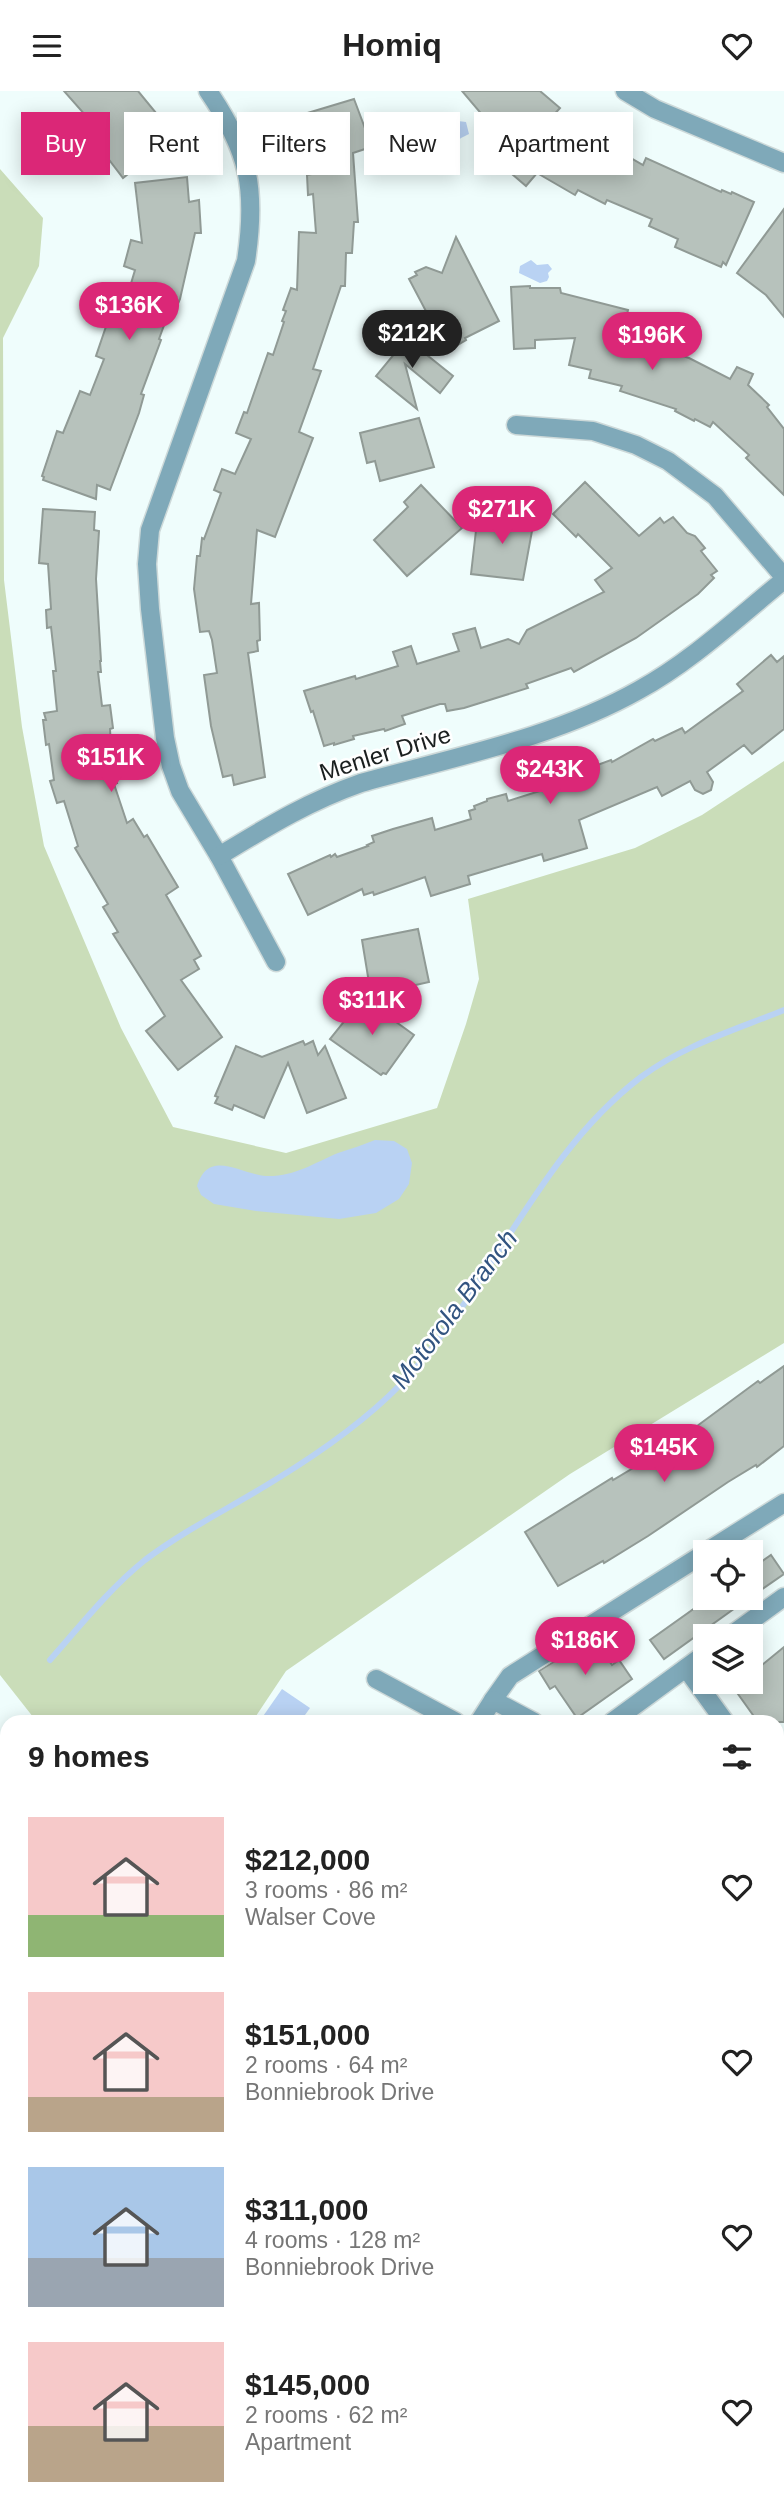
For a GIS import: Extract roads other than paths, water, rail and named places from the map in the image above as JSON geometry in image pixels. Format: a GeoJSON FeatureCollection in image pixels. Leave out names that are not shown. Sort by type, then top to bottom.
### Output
{"type":"FeatureCollection","features":[{"type":"Feature","properties":{"kind":"street"},"geometry":{"type":"LineString","coordinates":[[208,91],[227,118],[241,147],[250,180],[251,223],[246,261],[150,530],[146,564],[164,738],[180,791],[219,856],[276,962]]}},
{"type":"Feature","properties":{"kind":"street"},"geometry":{"type":"LineString","coordinates":[[625,91],[655,109],[784,163]]}},
{"type":"Feature","properties":{"kind":"street"},"geometry":{"type":"LineString","coordinates":[[516,425],[593,431],[636,445],[668,461],[715,496],[784,579]]}},
{"type":"Feature","properties":{"kind":"street","name":"Menler Drive"},"geometry":{"type":"LineString","coordinates":[[219,856],[303,806],[332,793],[545,731],[638,691],[674,669],[784,579]]}},
{"type":"Feature","properties":{"kind":"street"},"geometry":{"type":"LineString","coordinates":[[725,1540],[784,1503]]}},
{"type":"Feature","properties":{"kind":"street"},"geometry":{"type":"LineString","coordinates":[[483,1715],[510,1676],[693,1560]]}},
{"type":"Feature","properties":{"kind":"street"},"geometry":{"type":"LineString","coordinates":[[747,1624],[784,1597]]}},
{"type":"Feature","properties":{"kind":"street"},"geometry":{"type":"LineString","coordinates":[[622,1715],[693,1663]]}},
{"type":"Feature","properties":{"kind":"street"},"geometry":{"type":"LineString","coordinates":[[686,1668],[720,1715]]}},
{"type":"Feature","properties":{"kind":"street"},"geometry":{"type":"LineString","coordinates":[[376,1679],[443,1715]]}},
{"type":"Feature","properties":{"kind":"street"},"geometry":{"type":"LineString","coordinates":[[493,1700],[521,1715]]}},
{"type":"Feature","properties":{"kind":"water"},"geometry":{"type":"Polygon","coordinates":[[[460,121],[466,122],[469,134],[461,138],[460,121]]]}},
{"type":"Feature","properties":{"kind":"water"},"geometry":{"type":"Polygon","coordinates":[[[531,260],[537,265],[548,264],[552,269],[548,273],[547,281],[540,283],[519,273],[520,266],[531,260]]]}},
{"type":"Feature","properties":{"kind":"water"},"geometry":{"type":"Polygon","coordinates":[[[375,1140],[394,1141],[407,1149],[412,1163],[409,1184],[399,1199],[376,1213],[339,1219],[256,1211],[214,1204],[201,1195],[197,1186],[209,1168],[226,1166],[276,1176],[304,1169],[375,1140]]]}},
{"type":"Feature","properties":{"kind":"water"},"geometry":{"type":"Polygon","coordinates":[[[282,1689],[310,1708],[305,1715],[264,1715],[282,1689]]]}},
{"type":"Feature","properties":{"kind":"waterway","name":"Motorola Branch"},"geometry":{"type":"LineString","coordinates":[[50,1660],[107,1595],[145,1560],[325,1447],[357,1424],[401,1384],[445,1331],[558,1164],[610,1103],[641,1077],[675,1056],[784,1010]]}}]}
